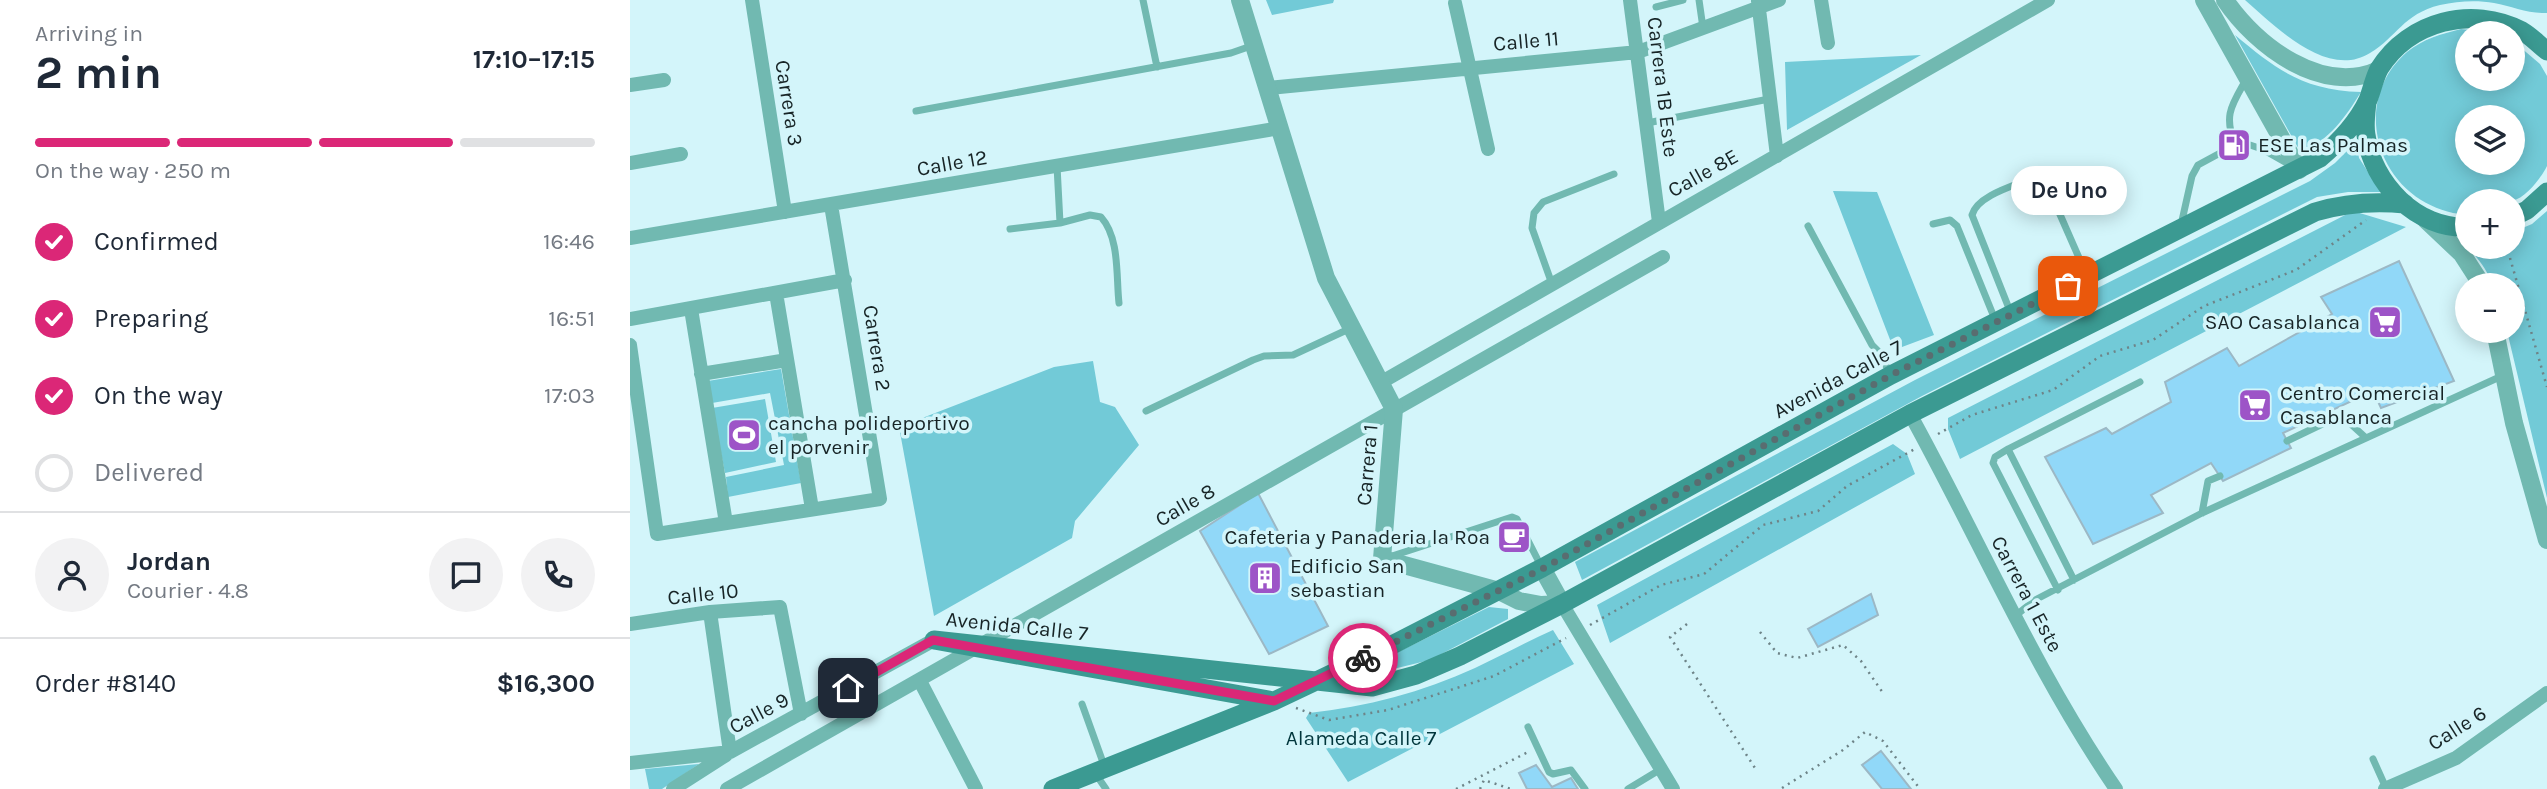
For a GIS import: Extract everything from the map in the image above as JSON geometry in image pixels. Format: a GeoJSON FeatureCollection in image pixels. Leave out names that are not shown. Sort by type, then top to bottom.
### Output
{"type":"FeatureCollection","features":[{"type":"Feature","properties":{"kind":"main road","name":"Avenida Calle 7"},"geometry":{"type":"LineString","coordinates":[[1053,789],[1274,701],[1499,591],[1891,375],[2299,170],[2337,144],[2367,101],[2379,70],[2400,44],[2428,26],[2460,18],[2497,21]]}},
{"type":"Feature","properties":{"kind":"main road","name":"Avenida Calle 7"},"geometry":{"type":"LineString","coordinates":[[2525,32],[2547,32]]}},
{"type":"Feature","properties":{"kind":"main road","name":"Avenida Calle 7"},"geometry":{"type":"LineString","coordinates":[[2525,34],[2547,51]]}},
{"type":"Feature","properties":{"kind":"main road","name":"Avenida Calle 7"},"geometry":{"type":"LineString","coordinates":[[2367,101],[2365,134],[2374,166],[2394,196],[2423,217],[2455,226]]}},
{"type":"Feature","properties":{"kind":"main road"},"geometry":{"type":"LineString","coordinates":[[2525,211],[2547,192]]}},
{"type":"Feature","properties":{"kind":"main road","name":"Avenida Calle 7"},"geometry":{"type":"LineString","coordinates":[[933,640],[1372,687],[1416,675],[1461,656],[1562,604],[1910,415],[2315,212],[2339,205],[2361,203],[2405,204]]}},
{"type":"Feature","properties":{"kind":"main road","name":"Avenida Calle 7"},"geometry":{"type":"LineString","coordinates":[[933,640],[1274,701]]}},
{"type":"Feature","properties":{"kind":"street","name":"Carrera 3"},"geometry":{"type":"LineString","coordinates":[[752,0],[785,212]]}},
{"type":"Feature","properties":{"kind":"street","name":"Carrera 1"},"geometry":{"type":"LineString","coordinates":[[1240,0],[1326,278],[1394,409],[1381,559]]}},
{"type":"Feature","properties":{"kind":"street","name":"Carrera 1B Este"},"geometry":{"type":"LineString","coordinates":[[1630,0],[1659,222]]}},
{"type":"Feature","properties":{"kind":"street","name":"Calle 11"},"geometry":{"type":"LineString","coordinates":[[1269,88],[1638,52],[1704,29],[1759,4],[1779,0]]}},
{"type":"Feature","properties":{"kind":"street"},"geometry":{"type":"LineString","coordinates":[[1821,0],[1828,43]]}},
{"type":"Feature","properties":{"kind":"street","name":"Calle 8E"},"geometry":{"type":"LineString","coordinates":[[1380,383],[2048,0]]}},
{"type":"Feature","properties":{"kind":"street"},"geometry":{"type":"LineString","coordinates":[[2204,0],[2299,170]]}},
{"type":"Feature","properties":{"kind":"street"},"geometry":{"type":"LineString","coordinates":[[2225,0],[2238,19],[2256,36],[2294,62],[2315,72],[2348,78],[2379,70]]}},
{"type":"Feature","properties":{"kind":"street"},"geometry":{"type":"LineString","coordinates":[[1455,3],[1488,149]]}},
{"type":"Feature","properties":{"kind":"street"},"geometry":{"type":"LineString","coordinates":[[1759,4],[1777,156]]}},
{"type":"Feature","properties":{"kind":"street"},"geometry":{"type":"LineString","coordinates":[[630,85],[664,80]]}},
{"type":"Feature","properties":{"kind":"street","name":"Calle 12"},"geometry":{"type":"LineString","coordinates":[[630,238],[1280,128]]}},
{"type":"Feature","properties":{"kind":"street"},"geometry":{"type":"LineString","coordinates":[[630,163],[681,154]]}},
{"type":"Feature","properties":{"kind":"street","name":"Carrera 2"},"geometry":{"type":"LineString","coordinates":[[812,509],[880,499],[831,205]]}},
{"type":"Feature","properties":{"kind":"street"},"geometry":{"type":"LineString","coordinates":[[2423,217],[2462,254],[2474,273]]}},
{"type":"Feature","properties":{"kind":"street","name":"Calle 8"},"geometry":{"type":"LineString","coordinates":[[727,789],[1663,257]]}},
{"type":"Feature","properties":{"kind":"street"},"geometry":{"type":"LineString","coordinates":[[630,319],[845,280]]}},
{"type":"Feature","properties":{"kind":"street"},"geometry":{"type":"LineString","coordinates":[[630,345],[657,534],[812,509],[776,293]]}},
{"type":"Feature","properties":{"kind":"street"},"geometry":{"type":"LineString","coordinates":[[691,309],[726,523]]}},
{"type":"Feature","properties":{"kind":"street"},"geometry":{"type":"LineString","coordinates":[[2497,343],[2514,423],[2547,540]]}},
{"type":"Feature","properties":{"kind":"street"},"geometry":{"type":"LineString","coordinates":[[701,374],[787,360]]}},
{"type":"Feature","properties":{"kind":"street","name":"Carrera 1 Este"},"geometry":{"type":"LineString","coordinates":[[1910,415],[2014,617],[2116,789]]}},
{"type":"Feature","properties":{"kind":"street"},"geometry":{"type":"LineString","coordinates":[[1381,559],[1499,591],[1519,601],[1541,605],[1562,604]]}},
{"type":"Feature","properties":{"kind":"street"},"geometry":{"type":"LineString","coordinates":[[1542,569],[1670,788]]}},
{"type":"Feature","properties":{"kind":"street","name":"Calle 10"},"geometry":{"type":"LineString","coordinates":[[630,624],[710,612],[780,607],[802,714]]}},
{"type":"Feature","properties":{"kind":"street"},"geometry":{"type":"LineString","coordinates":[[673,789],[730,752],[710,612]]}},
{"type":"Feature","properties":{"kind":"street","name":"Calle 9"},"geometry":{"type":"LineString","coordinates":[[630,763],[730,752],[933,640]]}},
{"type":"Feature","properties":{"kind":"street"},"geometry":{"type":"LineString","coordinates":[[920,681],[976,789]]}},
{"type":"Feature","properties":{"kind":"street","name":"Calle 6"},"geometry":{"type":"LineString","coordinates":[[2391,788],[2456,758],[2547,693]]}},
{"type":"Feature","properties":{"kind":"lane"},"geometry":{"type":"LineString","coordinates":[[1143,0],[1157,67]]}},
{"type":"Feature","properties":{"kind":"lane"},"geometry":{"type":"LineString","coordinates":[[1656,7],[1683,0]]}},
{"type":"Feature","properties":{"kind":"lane"},"geometry":{"type":"LineString","coordinates":[[1699,0],[1704,29]]}},
{"type":"Feature","properties":{"kind":"lane"},"geometry":{"type":"LineString","coordinates":[[916,111],[1231,53],[1255,45]]}},
{"type":"Feature","properties":{"kind":"lane"},"geometry":{"type":"LineString","coordinates":[[2235,145],[2229,128],[2229,114],[2248,77]]}},
{"type":"Feature","properties":{"kind":"lane"},"geometry":{"type":"LineString","coordinates":[[1647,123],[1770,99]]}},
{"type":"Feature","properties":{"kind":"lane"},"geometry":{"type":"LineString","coordinates":[[2180,229],[2192,176],[2199,165],[2235,145],[2250,145],[2262,149],[2299,170]]}},
{"type":"Feature","properties":{"kind":"lane"},"geometry":{"type":"LineString","coordinates":[[1057,166],[1060,222]]}},
{"type":"Feature","properties":{"kind":"lane"},"geometry":{"type":"LineString","coordinates":[[1552,284],[1532,228],[1534,213],[1544,202],[1614,174]]}},
{"type":"Feature","properties":{"kind":"lane"},"geometry":{"type":"LineString","coordinates":[[2004,319],[1972,215],[1974,208],[1984,200],[2030,179],[2038,178],[2045,183],[2087,276]]}},
{"type":"Feature","properties":{"kind":"lane"},"geometry":{"type":"LineString","coordinates":[[1010,229],[1090,215],[1101,217],[1105,221],[1113,246],[1119,303]]}},
{"type":"Feature","properties":{"kind":"lane"},"geometry":{"type":"LineString","coordinates":[[1933,224],[1950,220],[1957,226],[2004,319]]}},
{"type":"Feature","properties":{"kind":"lane"},"geometry":{"type":"LineString","coordinates":[[1808,226],[1891,375]]}},
{"type":"Feature","properties":{"kind":"lane"},"geometry":{"type":"LineString","coordinates":[[1146,411],[1253,360],[1264,356],[1293,355],[1352,328]]}},
{"type":"Feature","properties":{"kind":"lane"},"geometry":{"type":"LineString","coordinates":[[2014,617],[2035,600],[2202,513],[2504,375]]}},
{"type":"Feature","properties":{"kind":"lane"},"geometry":{"type":"LineString","coordinates":[[2058,590],[1993,463],[1995,457],[2140,382]]}},
{"type":"Feature","properties":{"kind":"lane"},"geometry":{"type":"LineString","coordinates":[[2287,441],[2337,417],[2343,417],[2365,437]]}},
{"type":"Feature","properties":{"kind":"lane"},"geometry":{"type":"LineString","coordinates":[[2008,449],[2074,580]]}},
{"type":"Feature","properties":{"kind":"lane"},"geometry":{"type":"LineString","coordinates":[[2202,513],[2208,481],[2220,476]]}},
{"type":"Feature","properties":{"kind":"lane"},"geometry":{"type":"LineString","coordinates":[[1381,559],[1512,517],[1517,519],[1542,569]]}},
{"type":"Feature","properties":{"kind":"lane"},"geometry":{"type":"LineString","coordinates":[[1082,704],[1106,789]]}},
{"type":"Feature","properties":{"kind":"lane"},"geometry":{"type":"LineString","coordinates":[[1528,727],[1551,773],[1571,770],[1585,789]]}},
{"type":"Feature","properties":{"kind":"lane"},"geometry":{"type":"LineString","coordinates":[[2373,759],[2391,788]]}},
{"type":"Feature","properties":{"kind":"lane"},"geometry":{"type":"LineString","coordinates":[[1628,789],[1661,769]]}},
{"type":"Feature","properties":{"kind":"path"},"geometry":{"type":"LineString","coordinates":[[1932,438],[1972,415],[2053,390],[2100,356],[2153,340],[2204,306],[2296,270],[2372,216]]}},
{"type":"Feature","properties":{"kind":"path"},"geometry":{"type":"LineString","coordinates":[[2510,259],[2547,387]]}},
{"type":"Feature","properties":{"kind":"path"},"geometry":{"type":"LineString","coordinates":[[1587,627],[1661,585],[1704,574],[1763,525],[1818,511],[1847,486],[1907,454]]}},
{"type":"Feature","properties":{"kind":"path"},"geometry":{"type":"LineString","coordinates":[[1688,624],[1670,637],[1755,768]]}},
{"type":"Feature","properties":{"kind":"path"},"geometry":{"type":"LineString","coordinates":[[1760,632],[1777,653],[1797,658],[1843,645],[1861,660],[1883,693]]}},
{"type":"Feature","properties":{"kind":"path"},"geometry":{"type":"LineString","coordinates":[[1782,788],[1843,750],[1865,732],[1883,741],[1920,789]]}},
{"type":"Feature","properties":{"kind":"path"},"geometry":{"type":"LineString","coordinates":[[1456,789],[1537,747]]}},
{"type":"Feature","properties":{"kind":"path"},"geometry":{"type":"LineString","coordinates":[[1480,789],[1484,780],[1511,789]]}},
{"type":"Feature","properties":{"kind":"green space"},"geometry":{"type":"Polygon","coordinates":[[[1266,0],[1334,0],[1333,3],[1272,15],[1266,0]]]}},
{"type":"Feature","properties":{"kind":"green space"},"geometry":{"type":"Polygon","coordinates":[[[2245,0],[2547,0],[2547,13],[2481,1],[2440,5],[2417,14],[2370,53],[2354,60],[2337,60],[2319,55],[2286,35],[2245,0]]]}},
{"type":"Feature","properties":{"kind":"green space"},"geometry":{"type":"Polygon","coordinates":[[[2455,31],[2455,91],[2525,91],[2525,51],[2540,64],[2547,76],[2547,166],[2525,194],[2525,189],[2455,189],[2455,213],[2449,212],[2421,200],[2404,186],[2390,169],[2381,150],[2377,130],[2376,109],[2381,88],[2391,69],[2407,52],[2432,38],[2455,31]]]}},
{"type":"Feature","properties":{"kind":"green space"},"geometry":{"type":"Polygon","coordinates":[[[2235,35],[2292,76],[2323,87],[2361,92],[2336,127],[2320,142],[2301,153],[2235,35]]]}},
{"type":"Feature","properties":{"kind":"green space"},"geometry":{"type":"Polygon","coordinates":[[[1921,55],[1787,130],[1785,62],[1921,55]]]}},
{"type":"Feature","properties":{"kind":"green space"},"geometry":{"type":"Polygon","coordinates":[[[2356,142],[2359,158],[2381,192],[2348,192],[2317,197],[1922,396],[1582,580],[1575,562],[1915,380],[2310,181],[2335,163],[2356,142]]]}},
{"type":"Feature","properties":{"kind":"green space"},"geometry":{"type":"Polygon","coordinates":[[[1833,191],[1877,192],[1934,335],[1894,350],[1833,191]]]}},
{"type":"Feature","properties":{"kind":"green space"},"geometry":{"type":"Polygon","coordinates":[[[2353,211],[2406,227],[1960,459],[1948,429],[1948,418],[2353,211]]]}},
{"type":"Feature","properties":{"kind":"green space"},"geometry":{"type":"Polygon","coordinates":[[[2547,211],[2547,498],[2510,343],[2525,343],[2525,273],[2487,273],[2478,259],[2525,259],[2525,227],[2547,211]]]}},
{"type":"Feature","properties":{"kind":"green space"},"geometry":{"type":"Polygon","coordinates":[[[1093,361],[1100,402],[1115,407],[1139,445],[1075,521],[1072,538],[934,616],[899,427],[1054,367],[1093,361]]]}},
{"type":"Feature","properties":{"kind":"green space"},"geometry":{"type":"Polygon","coordinates":[[[781,369],[801,483],[728,497],[726,477],[784,465],[770,393],[712,403],[708,381],[781,369]]]}},
{"type":"Feature","properties":{"kind":"green space","name":"cancha polideportivo el porvenir"},"geometry":{"type":"Polygon","coordinates":[[[765,399],[776,462],[725,473],[712,408],[765,399]]]}},
{"type":"Feature","properties":{"kind":"green space"},"geometry":{"type":"Polygon","coordinates":[[[1893,444],[1907,454],[1915,474],[1610,643],[1597,605],[1893,444]]]}},
{"type":"Feature","properties":{"kind":"green space"},"geometry":{"type":"Polygon","coordinates":[[[1489,607],[1508,609],[1508,619],[1430,660],[1336,683],[1489,607]]]}},
{"type":"Feature","properties":{"kind":"green space","name":"Alameda Calle 7"},"geometry":{"type":"Polygon","coordinates":[[[1553,630],[1574,664],[1348,782],[1306,718],[1309,713],[1352,707],[1435,684],[1553,630]]]}},
{"type":"Feature","properties":{"kind":"green space"},"geometry":{"type":"Polygon","coordinates":[[[699,764],[662,789],[649,789],[645,769],[699,764]]]}},
{"type":"Feature","properties":{"kind":"building","name":"Centro Comercial Casablanca"},"geometry":{"type":"Polygon","coordinates":[[[2399,261],[2454,381],[2381,408],[2373,391],[2283,433],[2291,448],[2223,481],[2211,463],[2151,495],[2163,513],[2093,544],[2045,457],[2106,428],[2112,434],[2171,402],[2165,382],[2227,348],[2239,366],[2332,314],[2321,297],[2399,261]]]}},
{"type":"Feature","properties":{"kind":"building","name":"Edificio San sebastian"},"geometry":{"type":"Polygon","coordinates":[[[1258,493],[1328,626],[1269,654],[1200,531],[1258,493]]]}},
{"type":"Feature","properties":{"kind":"building"},"geometry":{"type":"Polygon","coordinates":[[[1871,594],[1878,615],[1818,647],[1808,629],[1871,594]]]}},
{"type":"Feature","properties":{"kind":"building"},"geometry":{"type":"Polygon","coordinates":[[[1881,751],[1911,789],[1882,789],[1862,765],[1881,751]]]}},
{"type":"Feature","properties":{"kind":"building"},"geometry":{"type":"Polygon","coordinates":[[[1536,765],[1552,787],[1571,778],[1578,789],[1527,789],[1519,773],[1536,765]]]}},
{"type":"Feature","properties":{"kind":"way so far"},"geometry":{"type":"LineString","coordinates":[[1363,658],[1542,569],[1891,375],[2068,286]]}},
{"type":"Feature","properties":{"kind":"place","name":"ESE Las Palmas"},"geometry":{"type":"Point","coordinates":[2234,145]}},
{"type":"Feature","properties":{"kind":"place","name":"De Uno"},"geometry":{"type":"Point","coordinates":[2068,286]}},
{"type":"Feature","properties":{"kind":"place","name":"SAO Casablanca"},"geometry":{"type":"Point","coordinates":[2385,322]}},
{"type":"Feature","properties":{"kind":"place","name":"Centro Comercial Casablanca"},"geometry":{"type":"Point","coordinates":[2255,405]}},
{"type":"Feature","properties":{"kind":"place","name":"cancha polideportivo el porvenir"},"geometry":{"type":"Point","coordinates":[744,435]}},
{"type":"Feature","properties":{"kind":"place","name":"Cafeteria y Panaderia la Roa"},"geometry":{"type":"Point","coordinates":[1514,537]}},
{"type":"Feature","properties":{"kind":"place","name":"Edificio San sebastian"},"geometry":{"type":"Point","coordinates":[1265,578]}},
{"type":"Feature","properties":{"kind":"route"},"geometry":{"type":"LineString","coordinates":[[848,688],[933,640],[1274,701],[1363,658]]}}]}
